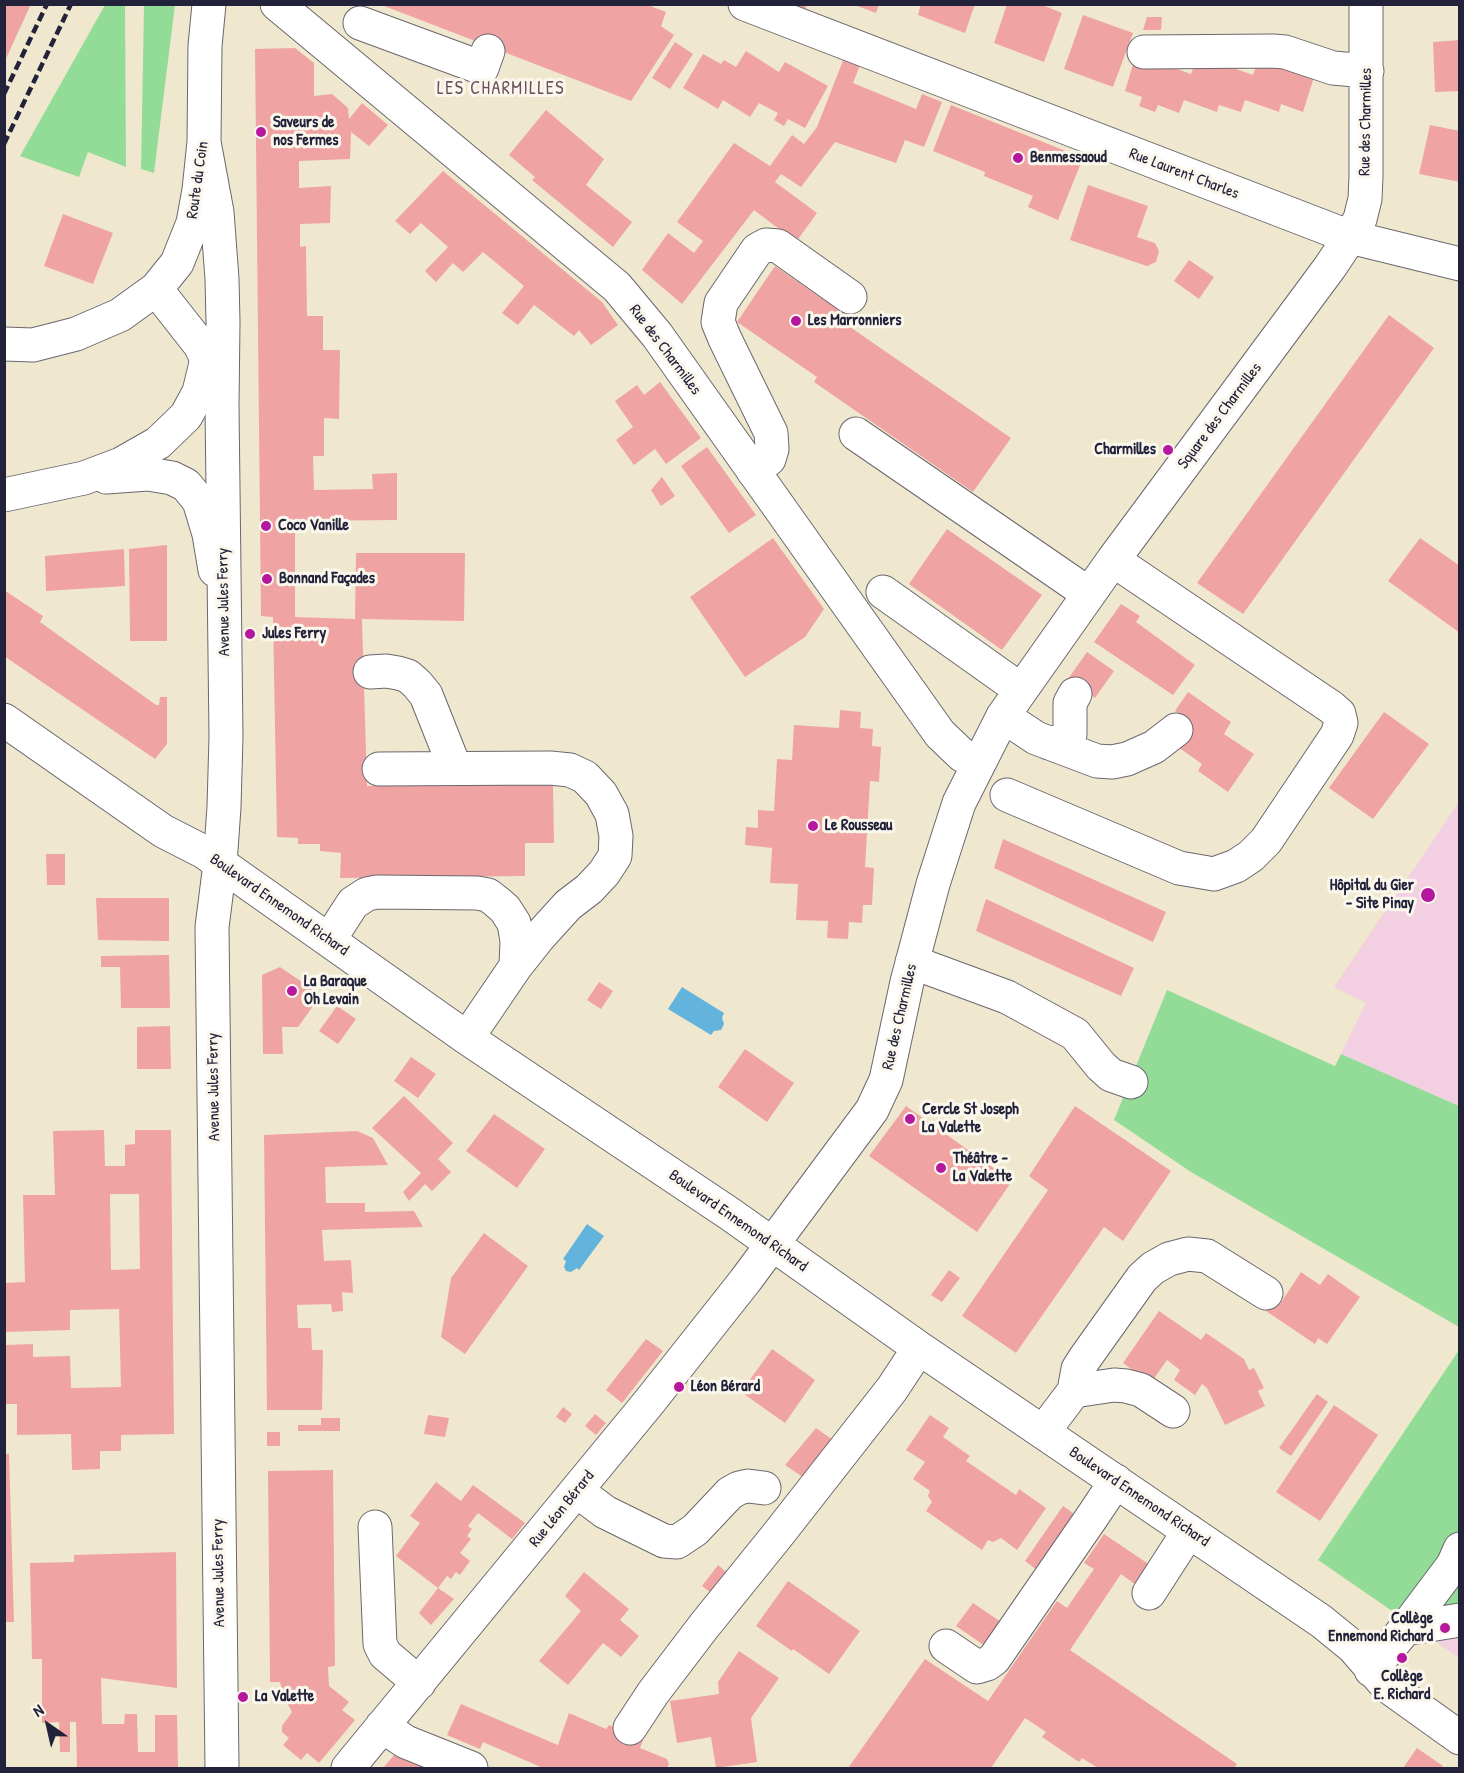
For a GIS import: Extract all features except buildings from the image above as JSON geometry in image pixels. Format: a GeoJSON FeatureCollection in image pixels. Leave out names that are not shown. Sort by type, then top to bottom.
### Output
{"type":"FeatureCollection","features":[{"type":"Feature","properties":{"kind":"street","name":"Route du Coin"},"geometry":{"type":"LineString","coordinates":[[4,344],[33,345],[76,334],[120,315],[156,289],[177,263],[193,223],[200,190],[204,142],[205,46],[209,4]]}},
{"type":"Feature","properties":{"kind":"street","name":"Rue des Charmilles"},"geometry":{"type":"LineString","coordinates":[[277,4],[617,287],[657,335],[940,734],[962,755],[978,764]]}},
{"type":"Feature","properties":{"kind":"street","name":"Rue Laurent Charles"},"geometry":{"type":"LineString","coordinates":[[746,4],[1350,237],[1460,264]]}},
{"type":"Feature","properties":{"kind":"street","name":"Rue des Charmilles"},"geometry":{"type":"LineString","coordinates":[[1350,237],[1360,219],[1365,199],[1366,4]]}},
{"type":"Feature","properties":{"kind":"street"},"geometry":{"type":"LineString","coordinates":[[338,55],[353,35],[363,14],[482,68],[488,51]]}},
{"type":"Feature","properties":{"kind":"street"},"geometry":{"type":"LineString","coordinates":[[1144,52],[1285,52],[1333,68],[1367,71]]}},
{"type":"Feature","properties":{"kind":"street","name":"Avenue Jules Ferry"},"geometry":{"type":"LineString","coordinates":[[204,142],[216,212],[222,279],[225,748],[220,864],[212,927],[222,1768]]}},
{"type":"Feature","properties":{"kind":"street","name":"Square des Charmilles"},"geometry":{"type":"LineString","coordinates":[[1021,690],[1350,237]]}},
{"type":"Feature","properties":{"kind":"street"},"geometry":{"type":"LineString","coordinates":[[753,471],[769,459],[772,449],[771,433],[718,322],[721,303],[757,250],[766,245],[777,246],[850,297]]}},
{"type":"Feature","properties":{"kind":"street","name":"Avenue Jules Ferry"},"geometry":{"type":"LineString","coordinates":[[156,289],[200,345],[216,382],[222,406]]}},
{"type":"Feature","properties":{"kind":"street"},"geometry":{"type":"LineString","coordinates":[[84,478],[121,464],[158,443],[186,416],[199,392],[207,359]]}},
{"type":"Feature","properties":{"kind":"street"},"geometry":{"type":"LineString","coordinates":[[856,434],[1089,594]]}},
{"type":"Feature","properties":{"kind":"street"},"geometry":{"type":"LineString","coordinates":[[4,495],[84,478],[148,474],[172,478],[186,485],[199,501],[210,534],[225,625]]}},
{"type":"Feature","properties":{"kind":"street"},"geometry":{"type":"LineString","coordinates":[[1007,795],[1179,868],[1214,874],[1236,866],[1251,856],[1266,841],[1337,735],[1341,723],[1339,714],[1331,707],[1113,561]]}},
{"type":"Feature","properties":{"kind":"street"},"geometry":{"type":"LineString","coordinates":[[883,592],[1021,690]]}},
{"type":"Feature","properties":{"kind":"street"},"geometry":{"type":"LineString","coordinates":[[370,672],[398,673],[408,676],[417,684],[426,695],[455,768]]}},
{"type":"Feature","properties":{"kind":"street","name":"Rue des Charmilles"},"geometry":{"type":"LineString","coordinates":[[772,1245],[873,1110],[886,1080],[912,963],[933,884],[959,803],[1003,716],[1021,690]]}},
{"type":"Feature","properties":{"kind":"street"},"geometry":{"type":"LineString","coordinates":[[1049,743],[1060,742],[1070,734],[1070,703],[1075,694]]}},
{"type":"Feature","properties":{"kind":"street"},"geometry":{"type":"LineString","coordinates":[[1003,716],[1036,738],[1097,761],[1112,762],[1127,759],[1154,747],[1176,730]]}},
{"type":"Feature","properties":{"kind":"street","name":"Boulevard Ennemond Richard"},"geometry":{"type":"LineString","coordinates":[[4,720],[163,831],[191,844],[467,1038],[730,1214],[919,1348],[1322,1621],[1353,1647],[1386,1685],[1459,1736]]}},
{"type":"Feature","properties":{"kind":"street"},"geometry":{"type":"LineString","coordinates":[[379,769],[550,768],[570,770],[585,777],[601,794],[612,814],[616,836],[615,856],[604,873],[539,937],[516,966],[467,1038]]}},
{"type":"Feature","properties":{"kind":"street"},"geometry":{"type":"LineString","coordinates":[[329,940],[353,903],[367,894],[377,892],[477,892],[488,895],[506,909],[514,922],[517,941],[516,966]]}},
{"type":"Feature","properties":{"kind":"street"},"geometry":{"type":"LineString","coordinates":[[912,963],[1017,1002],[1075,1034],[1111,1075],[1131,1082]]}},
{"type":"Feature","properties":{"kind":"street","name":"Rue Léon Bérard"},"geometry":{"type":"LineString","coordinates":[[348,1768],[577,1491],[772,1245]]}},
{"type":"Feature","properties":{"kind":"street"},"geometry":{"type":"LineString","coordinates":[[1043,1432],[1074,1391],[1078,1369],[1084,1358],[1142,1278],[1153,1268],[1169,1259],[1188,1254],[1207,1256],[1266,1293]]}},
{"type":"Feature","properties":{"kind":"street"},"geometry":{"type":"LineString","coordinates":[[630,1728],[653,1693],[704,1626],[892,1389],[919,1348]]}},
{"type":"Feature","properties":{"kind":"street"},"geometry":{"type":"LineString","coordinates":[[1074,1391],[1114,1385],[1126,1386],[1141,1390],[1173,1411]]}},
{"type":"Feature","properties":{"kind":"street"},"geometry":{"type":"LineString","coordinates":[[946,1646],[977,1667],[994,1659],[1116,1481]]}},
{"type":"Feature","properties":{"kind":"street"},"geometry":{"type":"LineString","coordinates":[[577,1491],[604,1512],[663,1541],[677,1542],[695,1530],[730,1493],[748,1486],[764,1488]]}},
{"type":"Feature","properties":{"kind":"street"},"geometry":{"type":"LineString","coordinates":[[375,1527],[380,1644],[390,1659],[418,1683]]}},
{"type":"Feature","properties":{"kind":"street"},"geometry":{"type":"LineString","coordinates":[[1149,1593],[1189,1531]]}},
{"type":"Feature","properties":{"kind":"street"},"geometry":{"type":"LineString","coordinates":[[1371,1670],[1454,1565],[1460,1549]]}},
{"type":"Feature","properties":{"kind":"street"},"geometry":{"type":"LineString","coordinates":[[1405,1629],[1460,1620]]}},
{"type":"Feature","properties":{"kind":"street"},"geometry":{"type":"LineString","coordinates":[[382,1726],[406,1742],[471,1768]]}},
{"type":"Feature","properties":{"kind":"shaded area","name":"Hôpital du Gier - Site Pinay"},"geometry":{"type":"Polygon","coordinates":[[[1459,802],[1460,1106],[1341,1054],[1366,1003],[1334,987],[1459,802]]]}},
{"type":"Feature","properties":{"kind":"shaded area","name":"Collège Ennemond Richard"},"geometry":{"type":"Polygon","coordinates":[[[1459,1604],[1459,1658],[1439,1644],[1424,1611],[1459,1604]]]}},
{"type":"Feature","properties":{"kind":"green space"},"geometry":{"type":"Polygon","coordinates":[[[105,5],[125,5],[126,167],[88,152],[79,177],[20,156],[105,5]]]}},
{"type":"Feature","properties":{"kind":"green space"},"geometry":{"type":"Polygon","coordinates":[[[144,5],[175,5],[154,173],[141,169],[144,5]]]}},
{"type":"Feature","properties":{"kind":"green space"},"geometry":{"type":"Polygon","coordinates":[[[1167,990],[1335,1066],[1341,1054],[1459,1106],[1459,1327],[1191,1172],[1114,1120],[1167,990]]]}},
{"type":"Feature","properties":{"kind":"green space"},"geometry":{"type":"Polygon","coordinates":[[[1459,1350],[1459,1604],[1398,1615],[1318,1560],[1459,1350]]]}},
{"type":"Feature","properties":{"kind":"water"},"geometry":{"type":"Polygon","coordinates":[[[682,987],[724,1013],[722,1018],[724,1024],[721,1030],[714,1031],[711,1035],[668,1009],[682,987]]]}},
{"type":"Feature","properties":{"kind":"water"},"geometry":{"type":"Polygon","coordinates":[[[587,1224],[604,1236],[579,1270],[577,1268],[571,1272],[566,1271],[564,1267],[566,1261],[563,1259],[587,1224]]]}},
{"type":"Feature","properties":{"kind":"railway"},"geometry":{"type":"LineString","coordinates":[[4,94],[47,4]]}},
{"type":"Feature","properties":{"kind":"railway"},"geometry":{"type":"LineString","coordinates":[[4,144],[71,4]]}},
{"type":"Feature","properties":{"kind":"place","name":"Saveurs de nos Fermes"},"geometry":{"type":"Point","coordinates":[261,132]}},
{"type":"Feature","properties":{"kind":"place","name":"Benmessaoud"},"geometry":{"type":"Point","coordinates":[1018,158]}},
{"type":"Feature","properties":{"kind":"place","name":"Les Marronniers"},"geometry":{"type":"Point","coordinates":[796,321]}},
{"type":"Feature","properties":{"kind":"place","name":"Charmilles"},"geometry":{"type":"Point","coordinates":[1168,450]}},
{"type":"Feature","properties":{"kind":"place","name":"Coco Vanille"},"geometry":{"type":"Point","coordinates":[266,526]}},
{"type":"Feature","properties":{"kind":"place","name":"Bonnand Façades"},"geometry":{"type":"Point","coordinates":[267,579]}},
{"type":"Feature","properties":{"kind":"place","name":"Jules Ferry"},"geometry":{"type":"Point","coordinates":[250,634]}},
{"type":"Feature","properties":{"kind":"place","name":"Le Rousseau"},"geometry":{"type":"Point","coordinates":[813,826]}},
{"type":"Feature","properties":{"kind":"place","name":"Hôpital du Gier - Site Pinay"},"geometry":{"type":"Point","coordinates":[1428,895]}},
{"type":"Feature","properties":{"kind":"place","name":"La Baraque Oh Levain"},"geometry":{"type":"Point","coordinates":[292,991]}},
{"type":"Feature","properties":{"kind":"place","name":"Cercle St Joseph La Valette"},"geometry":{"type":"Point","coordinates":[910,1119]}},
{"type":"Feature","properties":{"kind":"place","name":"Théâtre - La Valette"},"geometry":{"type":"Point","coordinates":[941,1168]}},
{"type":"Feature","properties":{"kind":"place","name":"Léon Bérard"},"geometry":{"type":"Point","coordinates":[679,1387]}},
{"type":"Feature","properties":{"kind":"place","name":"Collège Ennemond Richard"},"geometry":{"type":"Point","coordinates":[1445,1628]}},
{"type":"Feature","properties":{"kind":"place","name":"Collège E. Richard"},"geometry":{"type":"Point","coordinates":[1402,1658]}},
{"type":"Feature","properties":{"kind":"place","name":"La Valette"},"geometry":{"type":"Point","coordinates":[243,1697]}},
{"type":"Feature","properties":{"kind":"district","name":"LES CHARMILLES"},"geometry":{"type":"Point","coordinates":[501,89]}}]}
